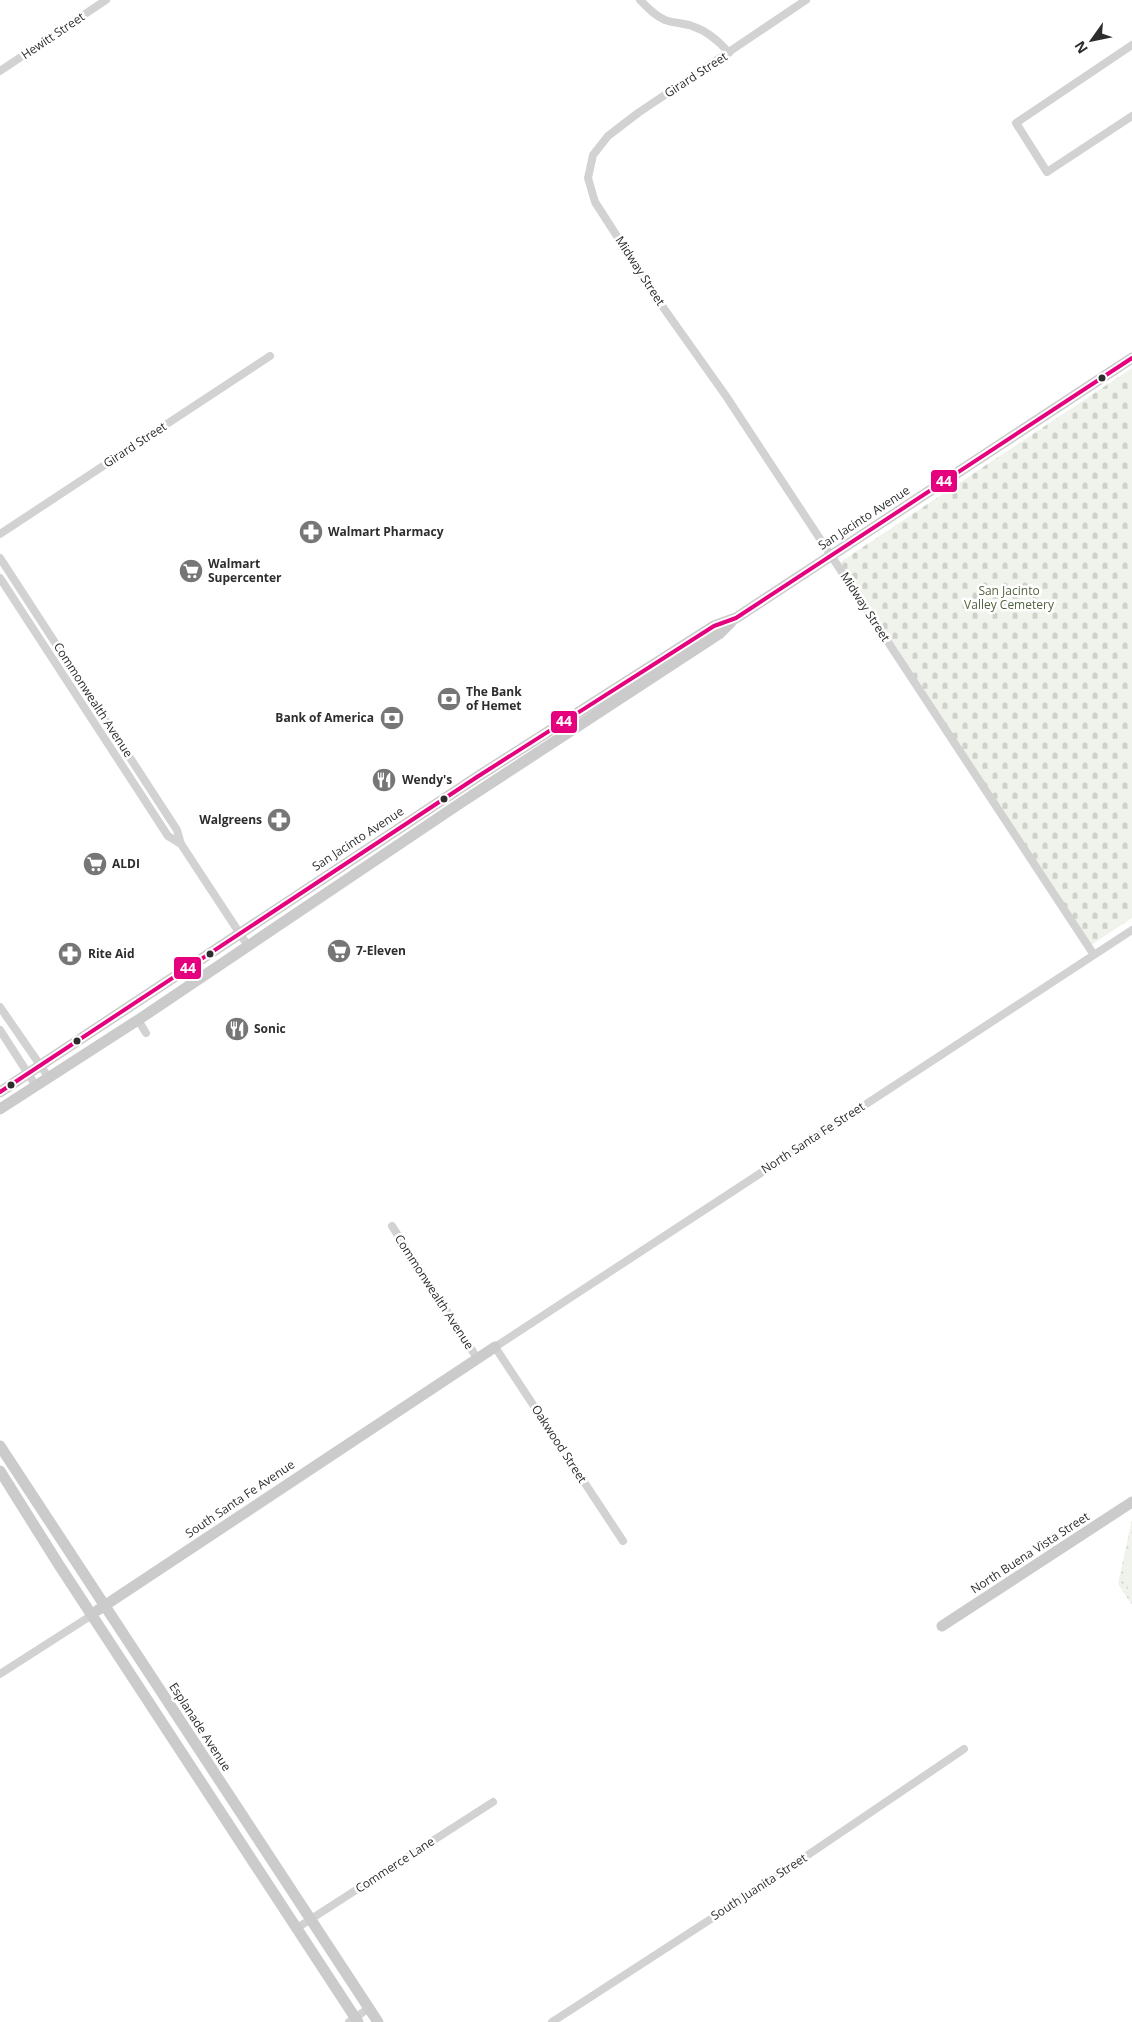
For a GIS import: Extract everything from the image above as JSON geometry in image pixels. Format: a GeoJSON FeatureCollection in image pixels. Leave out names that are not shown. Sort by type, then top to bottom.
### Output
{"type":"FeatureCollection","features":[{"type":"Feature","properties":{"kind":"main road","name":"San Jacinto Avenue"},"geometry":{"type":"LineString","coordinates":[[0,1109],[138,1020],[343,882],[719,634],[736,618],[1132,358]]}},
{"type":"Feature","properties":{"kind":"main road","name":"San Jacinto Avenue"},"geometry":{"type":"LineString","coordinates":[[0,1092],[528,743],[714,626],[736,618]]}},
{"type":"Feature","properties":{"kind":"main road"},"geometry":{"type":"LineString","coordinates":[[343,882],[350,872],[395,841],[397,836],[395,830]]}},
{"type":"Feature","properties":{"kind":"main road","name":"South Santa Fe Avenue"},"geometry":{"type":"LineString","coordinates":[[92,1615],[494,1347]]}},
{"type":"Feature","properties":{"kind":"main road","name":"Esplanade Avenue"},"geometry":{"type":"LineString","coordinates":[[0,1446],[378,2022]]}},
{"type":"Feature","properties":{"kind":"main road"},"geometry":{"type":"LineString","coordinates":[[0,1471],[180,1751],[297,1928],[354,2021]]}},
{"type":"Feature","properties":{"kind":"main road","name":"North Buena Vista Street"},"geometry":{"type":"LineString","coordinates":[[942,1626],[1132,1502]]}},
{"type":"Feature","properties":{"kind":"main road"},"geometry":{"type":"LineString","coordinates":[[180,1751],[194,1742]]}},
{"type":"Feature","properties":{"kind":"main road"},"geometry":{"type":"LineString","coordinates":[[228,1823],[241,1814]]}},
{"type":"Feature","properties":{"kind":"street","name":"Hewitt Street"},"geometry":{"type":"LineString","coordinates":[[0,72],[106,0]]}},
{"type":"Feature","properties":{"kind":"street"},"geometry":{"type":"LineString","coordinates":[[640,0],[652,12],[665,20],[692,26],[706,33],[720,42],[729,53]]}},
{"type":"Feature","properties":{"kind":"street","name":"Girard Street"},"geometry":{"type":"LineString","coordinates":[[592,155],[608,136],[638,113],[806,0]]}},
{"type":"Feature","properties":{"kind":"street"},"geometry":{"type":"LineString","coordinates":[[1132,45],[1016,124],[1047,172],[1132,116]]}},
{"type":"Feature","properties":{"kind":"street","name":"Midway Street"},"geometry":{"type":"LineString","coordinates":[[592,155],[588,178],[595,202],[660,303],[726,396],[1094,955]]}},
{"type":"Feature","properties":{"kind":"street","name":"Girard Street"},"geometry":{"type":"LineString","coordinates":[[0,534],[270,356]]}},
{"type":"Feature","properties":{"kind":"street","name":"Commonwealth Avenue"},"geometry":{"type":"LineString","coordinates":[[0,558],[177,830],[181,844],[248,946]]}},
{"type":"Feature","properties":{"kind":"street","name":"Commonwealth Avenue"},"geometry":{"type":"LineString","coordinates":[[0,578],[168,836],[181,844]]}},
{"type":"Feature","properties":{"kind":"street","name":"North Santa Fe Street"},"geometry":{"type":"LineString","coordinates":[[494,1347],[1132,930]]}},
{"type":"Feature","properties":{"kind":"street"},"geometry":{"type":"LineString","coordinates":[[0,1007],[49,1078]]}},
{"type":"Feature","properties":{"kind":"street"},"geometry":{"type":"LineString","coordinates":[[138,1020],[146,1033]]}},
{"type":"Feature","properties":{"kind":"street"},"geometry":{"type":"LineString","coordinates":[[0,1030],[36,1086]]}},
{"type":"Feature","properties":{"kind":"street","name":"Commonwealth Avenue"},"geometry":{"type":"LineString","coordinates":[[392,1226],[477,1358]]}},
{"type":"Feature","properties":{"kind":"street","name":"Oakwood Street"},"geometry":{"type":"LineString","coordinates":[[494,1347],[623,1541]]}},
{"type":"Feature","properties":{"kind":"street","name":"South Santa Fe Avenue"},"geometry":{"type":"LineString","coordinates":[[0,1674],[92,1615]]}},
{"type":"Feature","properties":{"kind":"street","name":"South Juanita Street"},"geometry":{"type":"LineString","coordinates":[[552,2022],[771,1880],[964,1749]]}},
{"type":"Feature","properties":{"kind":"street","name":"Commerce Lane"},"geometry":{"type":"LineString","coordinates":[[297,1928],[493,1802]]}},
{"type":"Feature","properties":{"kind":"street"},"geometry":{"type":"LineString","coordinates":[[354,2021],[369,2008]]}},
{"type":"Feature","properties":{"kind":"green space","name":"San Jacinto Valley Cemetery"},"geometry":{"type":"Polygon","coordinates":[[[1132,368],[1132,918],[1088,947],[839,563],[1132,368]]]}},
{"type":"Feature","properties":{"kind":"green space"},"geometry":{"type":"Polygon","coordinates":[[[1132,1519],[1132,1605],[1118,1584],[1132,1519]]]}},
{"type":"Feature","properties":{"kind":"green space"},"geometry":{"type":"Polygon","coordinates":[[[1132,1532],[1132,1594],[1122,1578],[1132,1532]]]}},
{"type":"Feature","properties":{"kind":"transit line","name":"44"},"geometry":{"type":"LineString","coordinates":[[0,1092],[477,777],[714,626],[736,618],[1132,358]]}},
{"type":"Feature","properties":{"kind":"place","name":"Walmart Pharmacy"},"geometry":{"type":"Point","coordinates":[311,532]}},
{"type":"Feature","properties":{"kind":"place","name":"Walmart Supercenter"},"geometry":{"type":"Point","coordinates":[191,571]}},
{"type":"Feature","properties":{"kind":"place","name":"The Bank of Hemet"},"geometry":{"type":"Point","coordinates":[449,699]}},
{"type":"Feature","properties":{"kind":"place","name":"Bank of America"},"geometry":{"type":"Point","coordinates":[392,718]}},
{"type":"Feature","properties":{"kind":"place","name":"Wendy's"},"geometry":{"type":"Point","coordinates":[384,780]}},
{"type":"Feature","properties":{"kind":"place","name":"Walgreens"},"geometry":{"type":"Point","coordinates":[279,820]}},
{"type":"Feature","properties":{"kind":"place","name":"ALDI"},"geometry":{"type":"Point","coordinates":[95,864]}},
{"type":"Feature","properties":{"kind":"place","name":"7-Eleven"},"geometry":{"type":"Point","coordinates":[339,951]}},
{"type":"Feature","properties":{"kind":"place","name":"Rite Aid"},"geometry":{"type":"Point","coordinates":[70,954]}},
{"type":"Feature","properties":{"kind":"place","name":"Sonic"},"geometry":{"type":"Point","coordinates":[237,1029]}}]}
